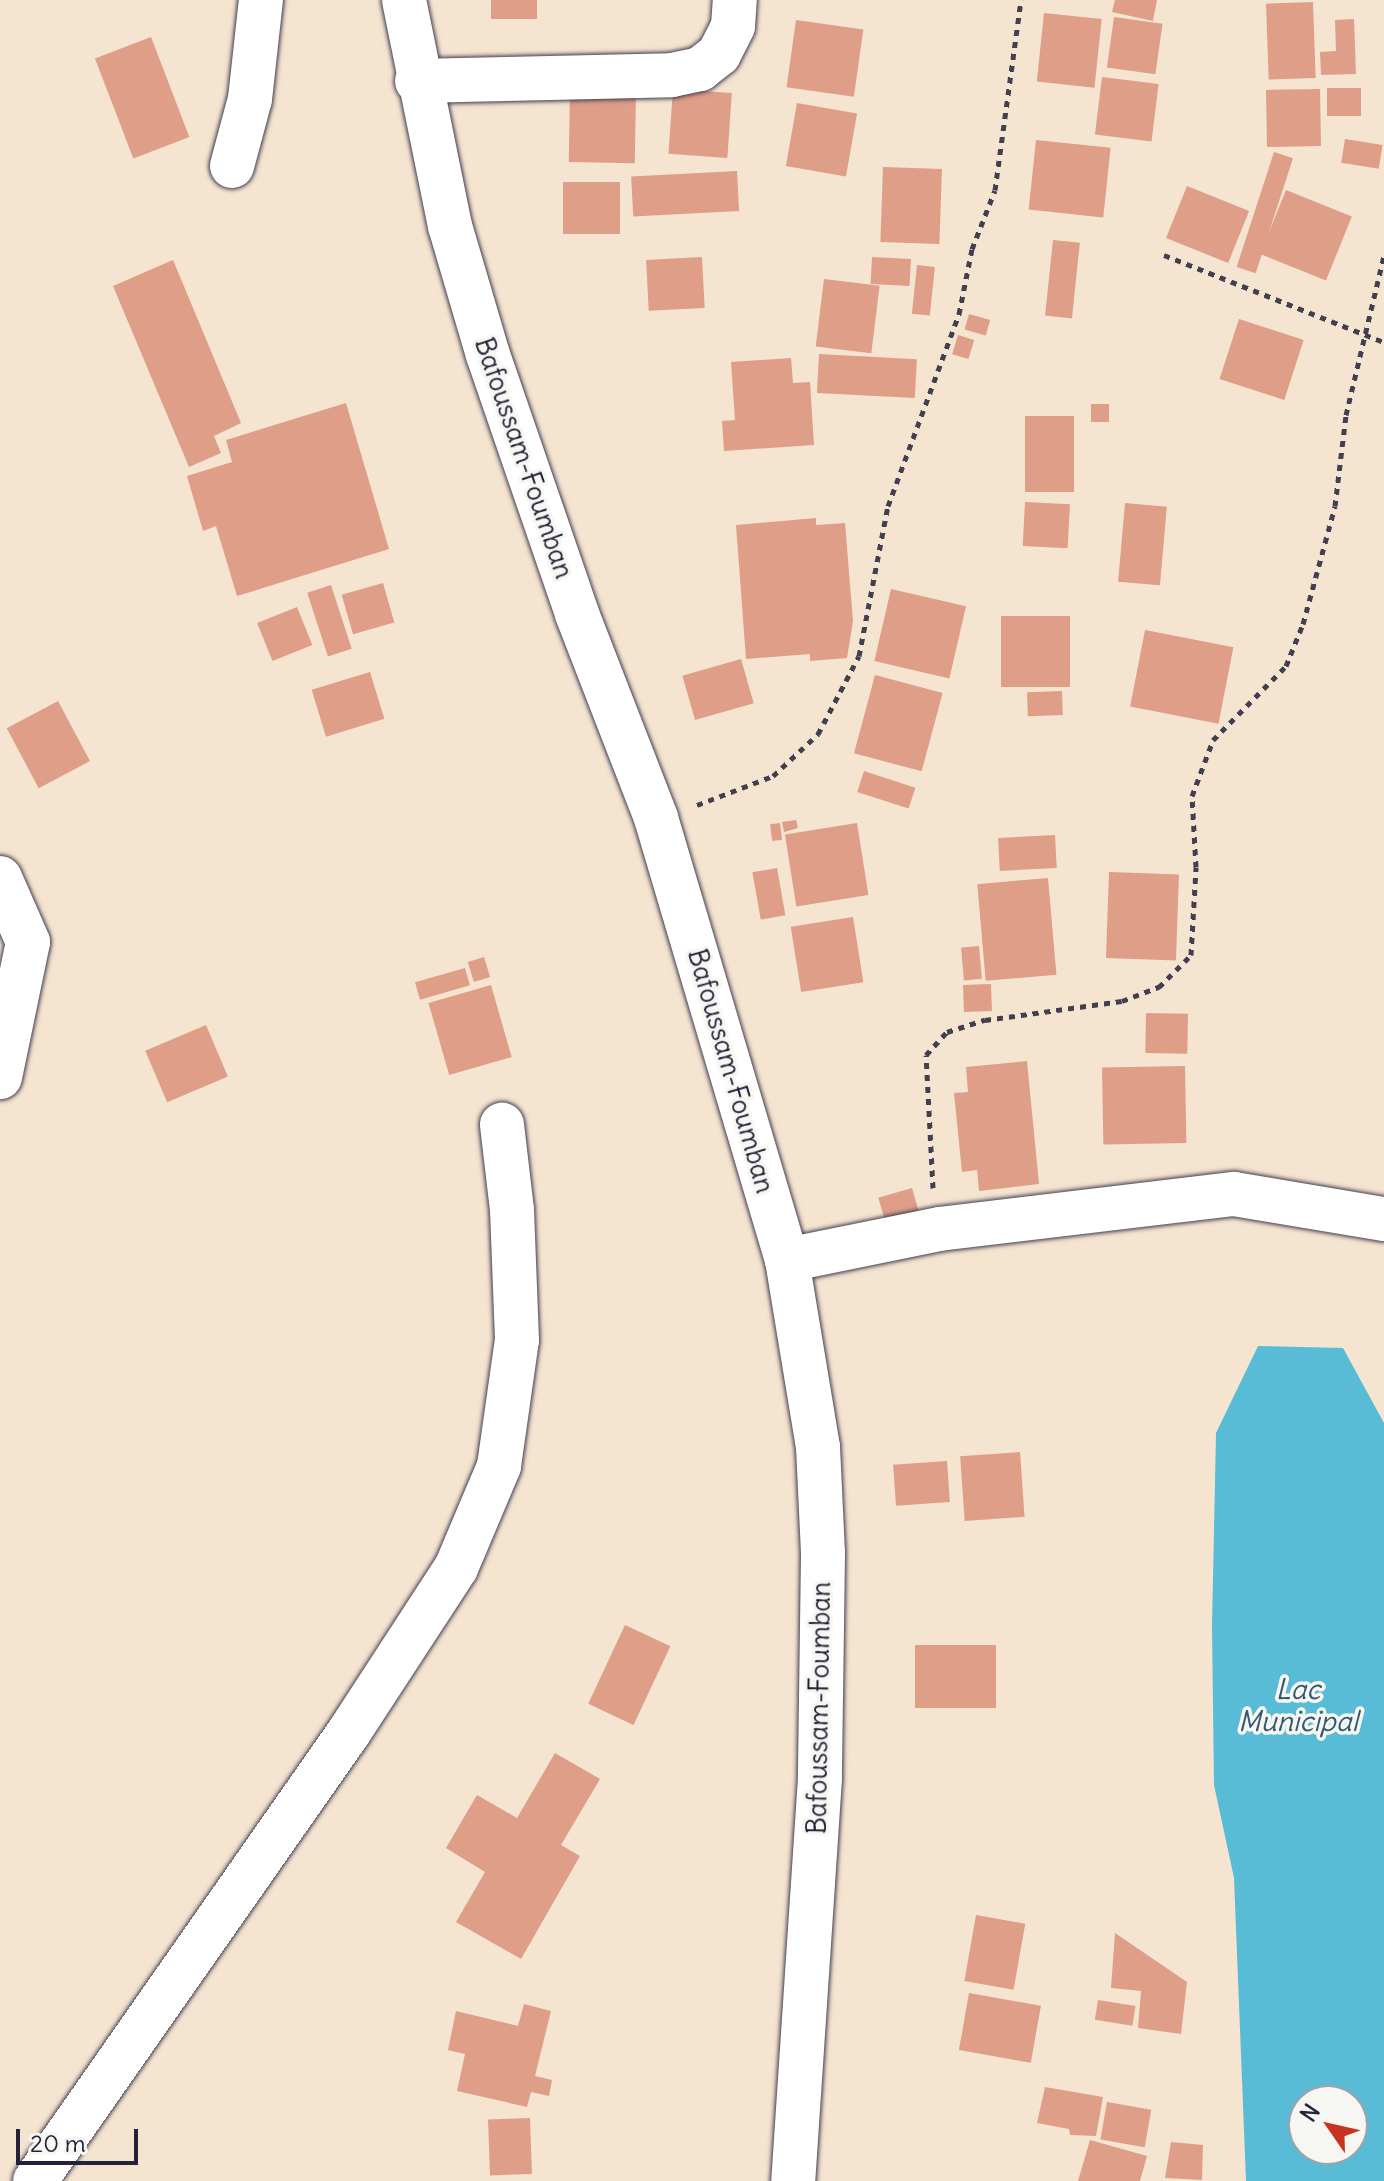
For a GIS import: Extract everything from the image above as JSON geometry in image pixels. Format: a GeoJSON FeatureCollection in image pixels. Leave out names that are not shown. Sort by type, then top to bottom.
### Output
{"type":"FeatureCollection","features":[{"type":"Feature","properties":{"kind":"main road"},"geometry":{"type":"LineString","coordinates":[[232,166],[250,99],[261,0]]}},
{"type":"Feature","properties":{"kind":"main road","name":"Bafoussam-Foumban"},"geometry":{"type":"LineString","coordinates":[[404,0],[417,81],[450,226],[488,355],[577,614],[656,818],[787,1260],[818,1447],[823,1554],[820,1778],[793,2181]]}},
{"type":"Feature","properties":{"kind":"main road"},"geometry":{"type":"LineString","coordinates":[[417,81],[672,75],[700,69],[726,40],[735,0]]}},
{"type":"Feature","properties":{"kind":"main road"},"geometry":{"type":"LineString","coordinates":[[0,878],[28,942],[0,1077]]}},
{"type":"Feature","properties":{"kind":"main road"},"geometry":{"type":"LineString","coordinates":[[35,2181],[349,1732],[456,1568],[499,1466],[517,1340],[512,1210],[502,1125]]}},
{"type":"Feature","properties":{"kind":"main road"},"geometry":{"type":"LineString","coordinates":[[787,1260],[939,1229],[1234,1194],[1384,1219]]}},
{"type":"Feature","properties":{"kind":"path"},"geometry":{"type":"LineString","coordinates":[[656,818],[773,776],[818,734],[859,656],[888,506],[959,314],[972,249],[995,190],[1021,0]]}},
{"type":"Feature","properties":{"kind":"path"},"geometry":{"type":"LineString","coordinates":[[1164,255],[1384,342]]}},
{"type":"Feature","properties":{"kind":"path"},"geometry":{"type":"LineString","coordinates":[[939,1229],[926,1055],[936,1043],[947,1032],[985,1020],[1122,1001],[1159,987],[1191,955],[1196,867],[1192,796],[1213,740],[1286,666],[1303,624],[1335,506],[1346,415],[1368,334],[1384,255]]}},
{"type":"Feature","properties":{"kind":"water","name":"Lac Municipal"},"geometry":{"type":"Polygon","coordinates":[[[1258,1346],[1343,1348],[1384,1423],[1384,2181],[1246,2181],[1234,1878],[1214,1785],[1212,1626],[1216,1433],[1258,1346]]]}},
{"type":"Feature","properties":{"kind":"building"},"geometry":{"type":"Polygon","coordinates":[[[491,0],[537,0],[537,19],[491,19],[491,0]]]}},
{"type":"Feature","properties":{"kind":"building"},"geometry":{"type":"Polygon","coordinates":[[[1115,0],[1157,0],[1153,21],[1112,12],[1115,0]]]}},
{"type":"Feature","properties":{"kind":"building"},"geometry":{"type":"Polygon","coordinates":[[[1313,2],[1316,78],[1269,80],[1266,4],[1313,2]]]}},
{"type":"Feature","properties":{"kind":"building"},"geometry":{"type":"Polygon","coordinates":[[[1044,13],[1102,19],[1094,88],[1037,82],[1044,13]]]}},
{"type":"Feature","properties":{"kind":"building"},"geometry":{"type":"Polygon","coordinates":[[[1114,17],[1163,24],[1155,74],[1107,68],[1114,17]]]}},
{"type":"Feature","properties":{"kind":"building"},"geometry":{"type":"Polygon","coordinates":[[[1354,19],[1356,74],[1321,75],[1320,52],[1336,51],[1335,20],[1354,19]]]}},
{"type":"Feature","properties":{"kind":"building"},"geometry":{"type":"Polygon","coordinates":[[[796,20],[863,29],[854,97],[787,87],[796,20]]]}},
{"type":"Feature","properties":{"kind":"building"},"geometry":{"type":"Polygon","coordinates":[[[151,37],[189,137],[133,158],[95,59],[151,37]]]}},
{"type":"Feature","properties":{"kind":"building"},"geometry":{"type":"Polygon","coordinates":[[[1102,77],[1159,84],[1152,142],[1095,135],[1102,77]]]}},
{"type":"Feature","properties":{"kind":"building"},"geometry":{"type":"Polygon","coordinates":[[[1327,88],[1361,88],[1361,116],[1327,116],[1327,88]]]}},
{"type":"Feature","properties":{"kind":"building"},"geometry":{"type":"Polygon","coordinates":[[[673,89],[732,93],[727,158],[668,154],[673,89]]]}},
{"type":"Feature","properties":{"kind":"building"},"geometry":{"type":"Polygon","coordinates":[[[1320,89],[1321,146],[1267,147],[1266,90],[1320,89]]]}},
{"type":"Feature","properties":{"kind":"building"},"geometry":{"type":"Polygon","coordinates":[[[570,91],[636,92],[635,163],[569,162],[570,91]]]}},
{"type":"Feature","properties":{"kind":"building"},"geometry":{"type":"Polygon","coordinates":[[[797,103],[857,114],[846,177],[786,166],[797,103]]]}},
{"type":"Feature","properties":{"kind":"building"},"geometry":{"type":"Polygon","coordinates":[[[1345,139],[1383,145],[1379,169],[1341,163],[1345,139]]]}},
{"type":"Feature","properties":{"kind":"building"},"geometry":{"type":"Polygon","coordinates":[[[1036,140],[1111,148],[1103,217],[1029,210],[1036,140]]]}},
{"type":"Feature","properties":{"kind":"building"},"geometry":{"type":"Polygon","coordinates":[[[1274,152],[1293,158],[1256,273],[1237,267],[1274,152]]]}},
{"type":"Feature","properties":{"kind":"building"},"geometry":{"type":"Polygon","coordinates":[[[883,167],[942,169],[939,244],[880,242],[883,167]]]}},
{"type":"Feature","properties":{"kind":"building"},"geometry":{"type":"Polygon","coordinates":[[[737,171],[739,211],[633,216],[631,177],[737,171]]]}},
{"type":"Feature","properties":{"kind":"building"},"geometry":{"type":"Polygon","coordinates":[[[563,182],[620,182],[620,234],[563,234],[563,182]]]}},
{"type":"Feature","properties":{"kind":"building"},"geometry":{"type":"Polygon","coordinates":[[[1187,186],[1249,211],[1228,263],[1166,238],[1187,186]]]}},
{"type":"Feature","properties":{"kind":"building"},"geometry":{"type":"Polygon","coordinates":[[[1286,190],[1352,217],[1326,281],[1260,254],[1286,190]]]}},
{"type":"Feature","properties":{"kind":"building"},"geometry":{"type":"Polygon","coordinates":[[[1053,240],[1080,243],[1072,318],[1045,316],[1053,240]]]}},
{"type":"Feature","properties":{"kind":"building"},"geometry":{"type":"Polygon","coordinates":[[[702,257],[705,308],[649,311],[646,260],[702,257]]]}},
{"type":"Feature","properties":{"kind":"building"},"geometry":{"type":"Polygon","coordinates":[[[872,257],[911,259],[910,286],[871,284],[872,257]]]}},
{"type":"Feature","properties":{"kind":"building"},"geometry":{"type":"Polygon","coordinates":[[[173,260],[241,423],[214,436],[221,453],[189,467],[113,286],[173,260]]]}},
{"type":"Feature","properties":{"kind":"building"},"geometry":{"type":"Polygon","coordinates":[[[917,265],[935,267],[930,316],[912,314],[917,265]]]}},
{"type":"Feature","properties":{"kind":"building"},"geometry":{"type":"Polygon","coordinates":[[[824,279],[880,286],[871,353],[816,346],[824,279]]]}},
{"type":"Feature","properties":{"kind":"building"},"geometry":{"type":"Polygon","coordinates":[[[969,314],[990,320],[986,335],[965,329],[969,314]]]}},
{"type":"Feature","properties":{"kind":"building"},"geometry":{"type":"Polygon","coordinates":[[[1239,319],[1304,340],[1284,400],[1220,379],[1239,319]]]}},
{"type":"Feature","properties":{"kind":"building"},"geometry":{"type":"Polygon","coordinates":[[[958,335],[974,340],[968,359],[952,354],[958,335]]]}},
{"type":"Feature","properties":{"kind":"building"},"geometry":{"type":"Polygon","coordinates":[[[819,354],[917,359],[915,398],[817,393],[819,354]]]}},
{"type":"Feature","properties":{"kind":"building"},"geometry":{"type":"Polygon","coordinates":[[[791,358],[793,383],[810,382],[814,445],[724,451],[722,421],[735,420],[731,362],[791,358]]]}},
{"type":"Feature","properties":{"kind":"building"},"geometry":{"type":"Polygon","coordinates":[[[346,403],[389,549],[237,596],[216,526],[203,531],[187,476],[232,462],[226,440],[346,403]]]}},
{"type":"Feature","properties":{"kind":"building"},"geometry":{"type":"Polygon","coordinates":[[[1091,404],[1109,404],[1109,422],[1091,422],[1091,404]]]}},
{"type":"Feature","properties":{"kind":"building"},"geometry":{"type":"Polygon","coordinates":[[[1025,416],[1074,416],[1074,492],[1025,492],[1025,416]]]}},
{"type":"Feature","properties":{"kind":"building"},"geometry":{"type":"Polygon","coordinates":[[[1025,502],[1070,504],[1068,548],[1023,546],[1025,502]]]}},
{"type":"Feature","properties":{"kind":"building"},"geometry":{"type":"Polygon","coordinates":[[[1125,503],[1167,507],[1160,585],[1118,582],[1125,503]]]}},
{"type":"Feature","properties":{"kind":"building"},"geometry":{"type":"Polygon","coordinates":[[[816,518],[816,525],[845,523],[853,621],[847,658],[810,661],[810,654],[746,659],[736,525],[816,518]]]}},
{"type":"Feature","properties":{"kind":"building"},"geometry":{"type":"Polygon","coordinates":[[[383,583],[394,622],[353,634],[342,595],[383,583]]]}},
{"type":"Feature","properties":{"kind":"building"},"geometry":{"type":"Polygon","coordinates":[[[331,585],[352,649],[328,656],[307,593],[331,585]]]}},
{"type":"Feature","properties":{"kind":"building"},"geometry":{"type":"Polygon","coordinates":[[[891,589],[966,606],[949,678],[874,661],[891,589]]]}},
{"type":"Feature","properties":{"kind":"building"},"geometry":{"type":"Polygon","coordinates":[[[297,607],[312,645],[272,661],[257,623],[297,607]]]}},
{"type":"Feature","properties":{"kind":"building"},"geometry":{"type":"Polygon","coordinates":[[[1001,616],[1070,616],[1070,687],[1001,687],[1001,616]]]}},
{"type":"Feature","properties":{"kind":"building"},"geometry":{"type":"Polygon","coordinates":[[[1145,630],[1233,647],[1218,724],[1130,707],[1145,630]]]}},
{"type":"Feature","properties":{"kind":"building"},"geometry":{"type":"Polygon","coordinates":[[[741,659],[754,703],[695,720],[682,676],[741,659]]]}},
{"type":"Feature","properties":{"kind":"building"},"geometry":{"type":"Polygon","coordinates":[[[370,672],[384,719],[326,737],[312,690],[370,672]]]}},
{"type":"Feature","properties":{"kind":"building"},"geometry":{"type":"Polygon","coordinates":[[[875,675],[943,693],[922,771],[854,753],[875,675]]]}},
{"type":"Feature","properties":{"kind":"building"},"geometry":{"type":"Polygon","coordinates":[[[1062,691],[1063,715],[1028,716],[1027,692],[1062,691]]]}},
{"type":"Feature","properties":{"kind":"building"},"geometry":{"type":"Polygon","coordinates":[[[58,701],[90,761],[39,788],[7,728],[58,701]]]}},
{"type":"Feature","properties":{"kind":"building"},"geometry":{"type":"Polygon","coordinates":[[[864,771],[915,788],[909,809],[857,792],[864,771]]]}},
{"type":"Feature","properties":{"kind":"building"},"geometry":{"type":"Polygon","coordinates":[[[796,820],[798,828],[784,832],[782,822],[796,820]]]}},
{"type":"Feature","properties":{"kind":"building"},"geometry":{"type":"Polygon","coordinates":[[[780,823],[782,840],[772,841],[770,824],[780,823]]]}},
{"type":"Feature","properties":{"kind":"building"},"geometry":{"type":"Polygon","coordinates":[[[857,823],[868,895],[796,907],[785,834],[857,823]]]}},
{"type":"Feature","properties":{"kind":"building"},"geometry":{"type":"Polygon","coordinates":[[[1055,835],[1057,868],[1000,871],[998,838],[1055,835]]]}},
{"type":"Feature","properties":{"kind":"building"},"geometry":{"type":"Polygon","coordinates":[[[777,868],[785,915],[761,920],[752,872],[777,868]]]}},
{"type":"Feature","properties":{"kind":"building"},"geometry":{"type":"Polygon","coordinates":[[[1109,872],[1179,874],[1176,960],[1106,958],[1109,872]]]}},
{"type":"Feature","properties":{"kind":"building"},"geometry":{"type":"Polygon","coordinates":[[[1048,878],[1056,975],[986,981],[977,884],[1048,878]]]}},
{"type":"Feature","properties":{"kind":"building"},"geometry":{"type":"Polygon","coordinates":[[[853,917],[863,982],[801,992],[791,927],[853,917]]]}},
{"type":"Feature","properties":{"kind":"building"},"geometry":{"type":"Polygon","coordinates":[[[979,946],[982,979],[964,980],[961,948],[979,946]]]}},
{"type":"Feature","properties":{"kind":"building"},"geometry":{"type":"Polygon","coordinates":[[[484,957],[490,977],[474,982],[468,962],[484,957]]]}},
{"type":"Feature","properties":{"kind":"building"},"geometry":{"type":"Polygon","coordinates":[[[465,968],[470,985],[420,1000],[415,982],[465,968]]]}},
{"type":"Feature","properties":{"kind":"building"},"geometry":{"type":"Polygon","coordinates":[[[991,984],[992,1011],[964,1012],[963,985],[991,984]]]}},
{"type":"Feature","properties":{"kind":"building"},"geometry":{"type":"Polygon","coordinates":[[[491,985],[512,1057],[449,1075],[429,1003],[491,985]]]}},
{"type":"Feature","properties":{"kind":"building"},"geometry":{"type":"Polygon","coordinates":[[[1146,1013],[1188,1014],[1187,1054],[1145,1053],[1146,1013]]]}},
{"type":"Feature","properties":{"kind":"building"},"geometry":{"type":"Polygon","coordinates":[[[206,1025],[228,1077],[167,1102],[145,1051],[206,1025]]]}},
{"type":"Feature","properties":{"kind":"building"},"geometry":{"type":"Polygon","coordinates":[[[1027,1061],[1039,1184],[979,1191],[977,1170],[962,1172],[954,1093],[968,1092],[966,1067],[1027,1061]]]}},
{"type":"Feature","properties":{"kind":"building"},"geometry":{"type":"Polygon","coordinates":[[[1185,1066],[1186,1143],[1103,1144],[1102,1067],[1185,1066]]]}},
{"type":"Feature","properties":{"kind":"building"},"geometry":{"type":"Polygon","coordinates":[[[912,1188],[919,1212],[885,1222],[878,1198],[912,1188]]]}},
{"type":"Feature","properties":{"kind":"building"},"geometry":{"type":"Polygon","coordinates":[[[1020,1452],[1025,1517],[965,1521],[960,1456],[1020,1452]]]}},
{"type":"Feature","properties":{"kind":"building"},"geometry":{"type":"Polygon","coordinates":[[[947,1461],[950,1502],[896,1506],[893,1465],[947,1461]]]}},
{"type":"Feature","properties":{"kind":"building"},"geometry":{"type":"Polygon","coordinates":[[[625,1625],[670,1646],[634,1725],[588,1704],[625,1625]]]}},
{"type":"Feature","properties":{"kind":"building"},"geometry":{"type":"Polygon","coordinates":[[[915,1645],[996,1645],[996,1708],[915,1708],[915,1645]]]}},
{"type":"Feature","properties":{"kind":"building"},"geometry":{"type":"Polygon","coordinates":[[[555,1753],[600,1779],[561,1845],[580,1856],[521,1959],[456,1922],[485,1872],[446,1848],[477,1795],[517,1818],[555,1753]]]}},
{"type":"Feature","properties":{"kind":"building"},"geometry":{"type":"Polygon","coordinates":[[[976,1915],[1025,1924],[1014,1990],[964,1981],[976,1915]]]}},
{"type":"Feature","properties":{"kind":"building"},"geometry":{"type":"Polygon","coordinates":[[[1115,1933],[1187,1982],[1181,2034],[1138,2028],[1141,1991],[1111,1988],[1115,1933]]]}},
{"type":"Feature","properties":{"kind":"building"},"geometry":{"type":"Polygon","coordinates":[[[969,1993],[1041,2006],[1031,2063],[959,2050],[969,1993]]]}},
{"type":"Feature","properties":{"kind":"building"},"geometry":{"type":"Polygon","coordinates":[[[1098,2000],[1136,2006],[1132,2026],[1095,2020],[1098,2000]]]}},
{"type":"Feature","properties":{"kind":"building"},"geometry":{"type":"Polygon","coordinates":[[[524,2004],[551,2011],[535,2076],[552,2080],[549,2096],[531,2092],[527,2107],[457,2091],[465,2054],[448,2050],[456,2011],[518,2026],[524,2004]]]}},
{"type":"Feature","properties":{"kind":"building"},"geometry":{"type":"Polygon","coordinates":[[[1045,2087],[1103,2097],[1096,2136],[1070,2135],[1069,2129],[1037,2123],[1045,2087]]]}},
{"type":"Feature","properties":{"kind":"building"},"geometry":{"type":"Polygon","coordinates":[[[1107,2102],[1151,2110],[1145,2147],[1100,2139],[1107,2102]]]}},
{"type":"Feature","properties":{"kind":"building"},"geometry":{"type":"Polygon","coordinates":[[[530,2118],[532,2174],[490,2175],[488,2119],[530,2118]]]}},
{"type":"Feature","properties":{"kind":"building"},"geometry":{"type":"Polygon","coordinates":[[[1090,2140],[1147,2156],[1140,2181],[1078,2181],[1090,2140]]]}},
{"type":"Feature","properties":{"kind":"building"},"geometry":{"type":"Polygon","coordinates":[[[1171,2142],[1203,2145],[1202,2180],[1165,2178],[1171,2142]]]}}]}
